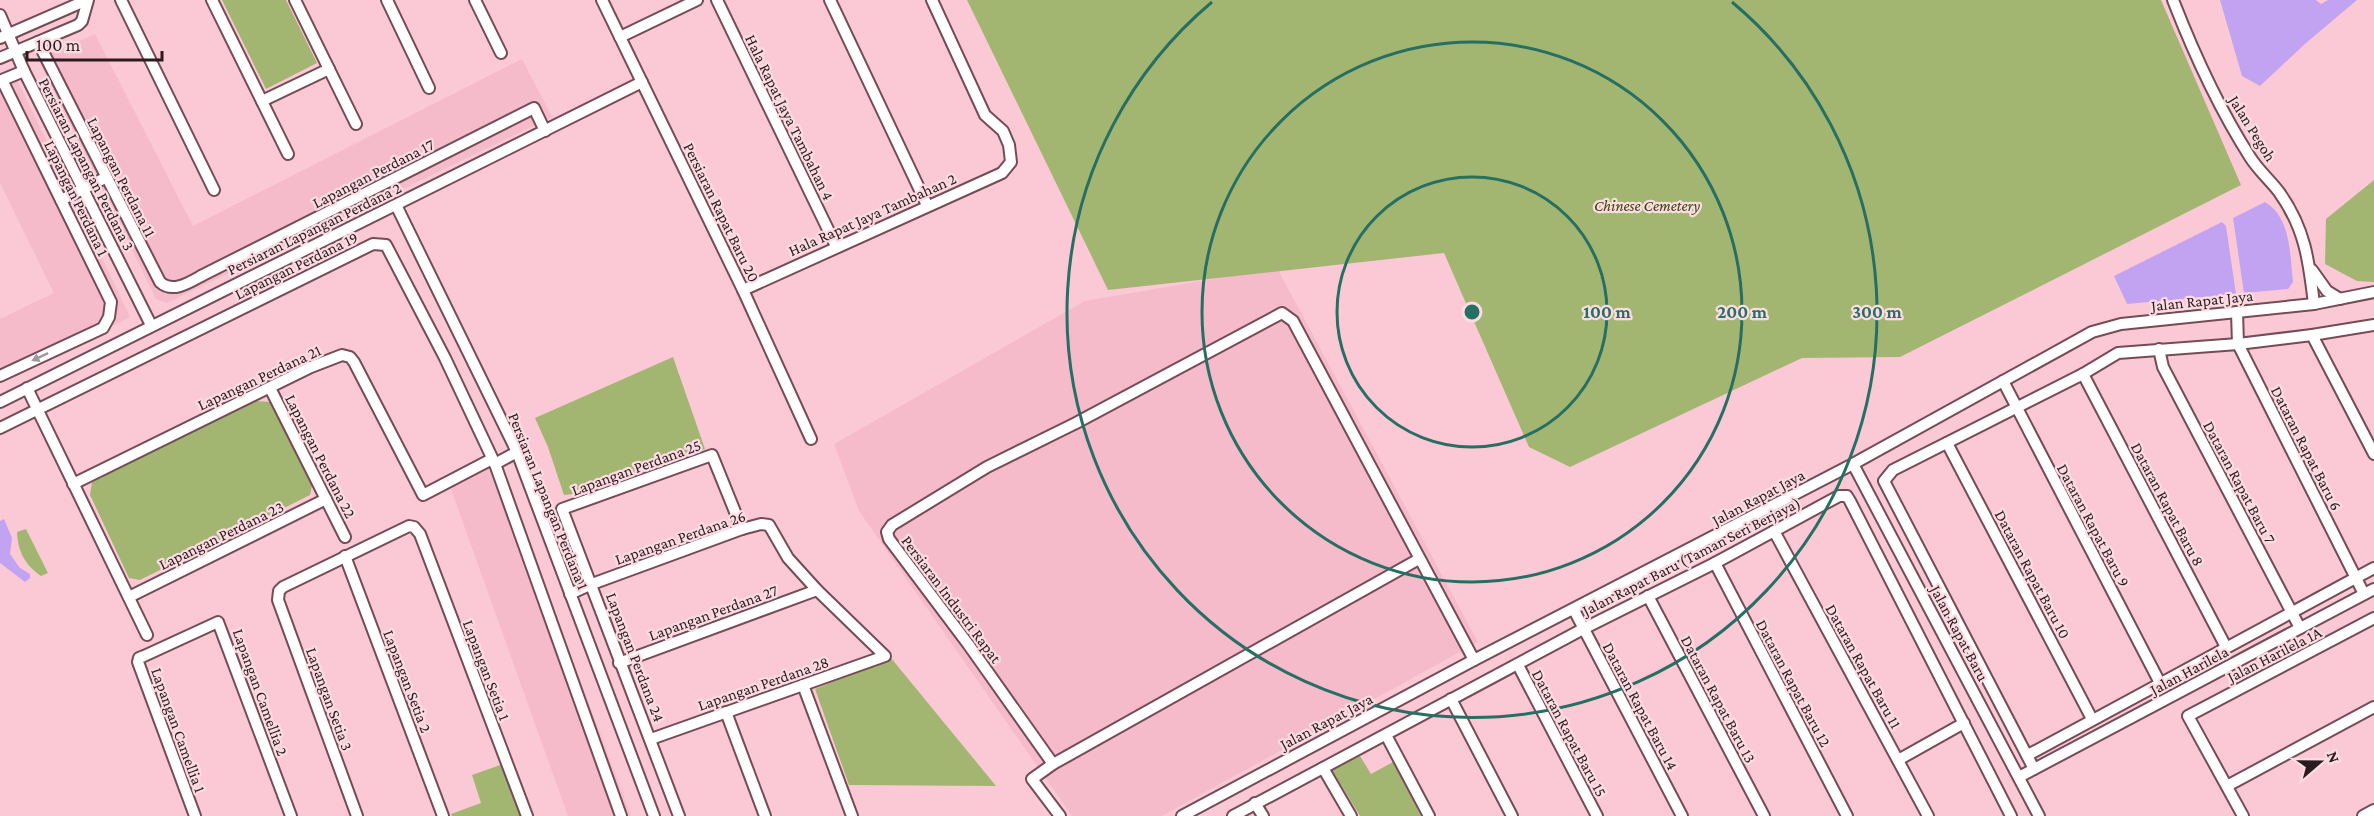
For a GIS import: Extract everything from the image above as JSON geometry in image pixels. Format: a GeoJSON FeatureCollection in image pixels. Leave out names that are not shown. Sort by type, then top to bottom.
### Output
{"type":"FeatureCollection","features":[{"type":"Feature","properties":{"kind":"street"},"geometry":{"type":"LineString","coordinates":[[4,36],[87,0]]}},
{"type":"Feature","properties":{"kind":"street"},"geometry":{"type":"LineString","coordinates":[[0,58],[78,25],[82,21],[87,0]]}},
{"type":"Feature","properties":{"kind":"street"},"geometry":{"type":"LineString","coordinates":[[121,0],[214,190]]}},
{"type":"Feature","properties":{"kind":"street"},"geometry":{"type":"LineString","coordinates":[[212,0],[288,154]]}},
{"type":"Feature","properties":{"kind":"street"},"geometry":{"type":"LineString","coordinates":[[295,0],[356,124]]}},
{"type":"Feature","properties":{"kind":"street"},"geometry":{"type":"LineString","coordinates":[[387,0],[429,87]]}},
{"type":"Feature","properties":{"kind":"street"},"geometry":{"type":"LineString","coordinates":[[475,0],[501,53]]}},
{"type":"Feature","properties":{"kind":"street","name":"Persiaran Rapat Baru 20"},"geometry":{"type":"LineString","coordinates":[[602,0],[743,290],[811,439]]}},
{"type":"Feature","properties":{"kind":"street"},"geometry":{"type":"LineString","coordinates":[[620,37],[697,0]]}},
{"type":"Feature","properties":{"kind":"street","name":"Hala Rapat Jaya Tambahan 4"},"geometry":{"type":"LineString","coordinates":[[717,0],[836,246]]}},
{"type":"Feature","properties":{"kind":"street"},"geometry":{"type":"LineString","coordinates":[[830,0],[927,205]]}},
{"type":"Feature","properties":{"kind":"street","name":"Hala Rapat Jaya Tambahan 2"},"geometry":{"type":"LineString","coordinates":[[743,290],[1002,172],[1011,162],[1009,145],[1003,131],[985,115],[932,0]]}},
{"type":"Feature","properties":{"kind":"street","name":"Jalan Pegoh"},"geometry":{"type":"LineString","coordinates":[[2173,0],[2200,68],[2250,158],[2279,192],[2297,221],[2309,256],[2314,304]]}},
{"type":"Feature","properties":{"kind":"street","name":"Persiaran Lapangan Perdana 3"},"geometry":{"type":"LineString","coordinates":[[0,15],[4,36],[15,52],[151,325]]}},
{"type":"Feature","properties":{"kind":"street","name":"Lapangan Perdana 11"},"geometry":{"type":"LineString","coordinates":[[38,42],[105,178],[160,282],[165,287],[177,288],[203,275]]}},
{"type":"Feature","properties":{"kind":"street"},"geometry":{"type":"LineString","coordinates":[[262,101],[329,69]]}},
{"type":"Feature","properties":{"kind":"street","name":"Lapangan Perdana 1"},"geometry":{"type":"LineString","coordinates":[[0,376],[103,328],[109,317],[111,302],[1,78],[24,71]]}},
{"type":"Feature","properties":{"kind":"street","name":"Persiaran Lapangan Perdana 2"},"geometry":{"type":"LineString","coordinates":[[0,402],[642,82]]}},
{"type":"Feature","properties":{"kind":"street","name":"Lapangan Perdana 17"},"geometry":{"type":"LineString","coordinates":[[203,275],[534,108],[545,131]]}},
{"type":"Feature","properties":{"kind":"street"},"geometry":{"type":"LineString","coordinates":[[61,200],[105,178]]}},
{"type":"Feature","properties":{"kind":"street","name":"Persiaran Lapangan Perdana 1"},"geometry":{"type":"LineString","coordinates":[[396,205],[517,452],[602,672],[654,816]]}},
{"type":"Feature","properties":{"kind":"street","name":"Lapangan Perdana 19"},"geometry":{"type":"LineString","coordinates":[[37,410],[373,244],[380,243],[386,245],[390,250],[494,462]]}},
{"type":"Feature","properties":{"kind":"street"},"geometry":{"type":"LineString","coordinates":[[2310,267],[2327,291],[2340,299]]}},
{"type":"Feature","properties":{"kind":"street","name":"Jalan Rapat Jaya"},"geometry":{"type":"LineString","coordinates":[[1182,816],[1474,660],[1853,464],[2062,347],[2108,326],[2314,304],[2374,292]]}},
{"type":"Feature","properties":{"kind":"street","name":"Dataran Rapat Baru 6"},"geometry":{"type":"LineString","coordinates":[[2237,312],[2238,344],[2355,577],[2369,592]]}},
{"type":"Feature","properties":{"kind":"street","name":"Persiaran Industri Rapat"},"geometry":{"type":"LineString","coordinates":[[1053,764],[968,644],[889,539],[887,532],[892,525],[987,467],[1076,423],[1281,313],[1293,321],[1474,660]]}},
{"type":"Feature","properties":{"kind":"street"},"geometry":{"type":"LineString","coordinates":[[1947,443],[2083,374],[2118,352],[2238,344],[2374,325]]}},
{"type":"Feature","properties":{"kind":"street"},"geometry":{"type":"LineString","coordinates":[[2312,335],[2374,454]]}},
{"type":"Feature","properties":{"kind":"street","name":"Dataran Rapat Baru 7"},"geometry":{"type":"LineString","coordinates":[[2159,349],[2163,367],[2300,628]]}},
{"type":"Feature","properties":{"kind":"street","name":"Lapangan Perdana 21"},"geometry":{"type":"LineString","coordinates":[[74,484],[342,355],[350,357],[423,495],[494,462]]}},
{"type":"Feature","properties":{"kind":"street","name":"Dataran Rapat Baru 8"},"geometry":{"type":"LineString","coordinates":[[2083,374],[2226,647]]}},
{"type":"Feature","properties":{"kind":"street","name":"Dataran Rapat Baru 9"},"geometry":{"type":"LineString","coordinates":[[2003,381],[2160,683]]}},
{"type":"Feature","properties":{"kind":"street"},"geometry":{"type":"LineString","coordinates":[[27,388],[147,635]]}},
{"type":"Feature","properties":{"kind":"street","name":"Lapangan Perdana 22"},"geometry":{"type":"LineString","coordinates":[[270,388],[345,537]]}},
{"type":"Feature","properties":{"kind":"street"},"geometry":{"type":"LineString","coordinates":[[0,428],[37,410]]}},
{"type":"Feature","properties":{"kind":"street","name":"Jalan Rapat Baru"},"geometry":{"type":"LineString","coordinates":[[1947,443],[1893,470],[1884,481],[2034,769]]}},
{"type":"Feature","properties":{"kind":"street","name":"Dataran Rapat Baru 10"},"geometry":{"type":"LineString","coordinates":[[1947,443],[2092,719]]}},
{"type":"Feature","properties":{"kind":"street"},"geometry":{"type":"LineString","coordinates":[[517,452],[494,462],[621,816]]}},
{"type":"Feature","properties":{"kind":"street","name":"Lapangan Perdana 25"},"geometry":{"type":"LineString","coordinates":[[562,509],[712,455],[742,529]]}},
{"type":"Feature","properties":{"kind":"street","name":"Jalan Rapat Baru"},"geometry":{"type":"LineString","coordinates":[[1853,464],[2039,816]]}},
{"type":"Feature","properties":{"kind":"street","name":"Jalan Rapat Baru (Taman Seri Berjaya)"},"geometry":{"type":"LineString","coordinates":[[1233,816],[1518,665],[1583,628],[1714,563],[1839,496],[1847,496],[2012,816]]}},
{"type":"Feature","properties":{"kind":"street","name":"Lapangan Perdana 23"},"geometry":{"type":"LineString","coordinates":[[129,597],[326,499]]}},
{"type":"Feature","properties":{"kind":"street","name":"Lapangan Perdana 24"},"geometry":{"type":"LineString","coordinates":[[562,509],[679,816]]}},
{"type":"Feature","properties":{"kind":"street","name":"Lapangan Perdana 26"},"geometry":{"type":"LineString","coordinates":[[570,594],[742,529],[761,524],[769,525],[788,558],[817,590]]}},
{"type":"Feature","properties":{"kind":"street","name":"Lapangan Setia 1"},"geometry":{"type":"LineString","coordinates":[[345,556],[409,526],[414,527],[420,534],[527,816]]}},
{"type":"Feature","properties":{"kind":"street","name":"Dataran Rapat Baru 11"},"geometry":{"type":"LineString","coordinates":[[1774,531],[1928,816]]}},
{"type":"Feature","properties":{"kind":"street","name":"Lapangan Setia 3"},"geometry":{"type":"LineString","coordinates":[[345,556],[283,587],[279,591],[278,600],[357,816]]}},
{"type":"Feature","properties":{"kind":"street","name":"Lapangan Setia 2"},"geometry":{"type":"LineString","coordinates":[[345,556],[443,816]]}},
{"type":"Feature","properties":{"kind":"street"},"geometry":{"type":"LineString","coordinates":[[1060,816],[1032,779],[1053,764],[1419,560]]}},
{"type":"Feature","properties":{"kind":"street","name":"Dataran Rapat Baru 12"},"geometry":{"type":"LineString","coordinates":[[1714,563],[1847,816]]}},
{"type":"Feature","properties":{"kind":"street"},"geometry":{"type":"LineString","coordinates":[[2028,755],[2374,568]]}},
{"type":"Feature","properties":{"kind":"street","name":"Lapangan Perdana 28"},"geometry":{"type":"LineString","coordinates":[[651,738],[885,656],[817,590]]}},
{"type":"Feature","properties":{"kind":"street","name":"Lapangan Perdana 27"},"geometry":{"type":"LineString","coordinates":[[619,663],[817,590]]}},
{"type":"Feature","properties":{"kind":"street","name":"Jalan Harilela"},"geometry":{"type":"LineString","coordinates":[[2019,777],[2369,592]]}},
{"type":"Feature","properties":{"kind":"street","name":"Dataran Rapat Baru 13"},"geometry":{"type":"LineString","coordinates":[[1648,596],[1764,816]]}},
{"type":"Feature","properties":{"kind":"street","name":"Dataran Rapat Baru 14"},"geometry":{"type":"LineString","coordinates":[[1574,610],[1682,816]]}},
{"type":"Feature","properties":{"kind":"street","name":"Jalan Harilela 1A"},"geometry":{"type":"LineString","coordinates":[[2226,786],[2188,716],[2374,618]]}},
{"type":"Feature","properties":{"kind":"street","name":"Lapangan Camellia 2"},"geometry":{"type":"LineString","coordinates":[[144,656],[218,622],[291,816]]}},
{"type":"Feature","properties":{"kind":"street","name":"Lapangan Camellia 1"},"geometry":{"type":"LineString","coordinates":[[144,656],[139,658],[138,662],[195,816]]}},
{"type":"Feature","properties":{"kind":"street","name":"Dataran Rapat Baru 15"},"geometry":{"type":"LineString","coordinates":[[1518,665],[1597,816]]}},
{"type":"Feature","properties":{"kind":"street"},"geometry":{"type":"LineString","coordinates":[[803,685],[852,816]]}},
{"type":"Feature","properties":{"kind":"street"},"geometry":{"type":"LineString","coordinates":[[1451,699],[1512,816]]}},
{"type":"Feature","properties":{"kind":"street"},"geometry":{"type":"LineString","coordinates":[[2243,816],[2226,786],[2374,708]]}},
{"type":"Feature","properties":{"kind":"street"},"geometry":{"type":"LineString","coordinates":[[726,712],[765,816]]}},
{"type":"Feature","properties":{"kind":"street"},"geometry":{"type":"LineString","coordinates":[[1898,760],[1964,723]]}},
{"type":"Feature","properties":{"kind":"street"},"geometry":{"type":"LineString","coordinates":[[1386,735],[1429,816]]}},
{"type":"Feature","properties":{"kind":"street"},"geometry":{"type":"LineString","coordinates":[[1323,768],[1351,816]]}},
{"type":"Feature","properties":{"kind":"street"},"geometry":{"type":"LineString","coordinates":[[1255,803],[1263,816]]}},
{"type":"Feature","properties":{"kind":"street"},"geometry":{"type":"LineString","coordinates":[[2363,816],[2374,810]]}},
{"type":"Feature","properties":{"kind":"shaded area"},"geometry":{"type":"Polygon","coordinates":[[[2220,0],[2316,0],[2321,4],[2328,0],[2357,0],[2260,86],[2242,76],[2220,0]]]}},
{"type":"Feature","properties":{"kind":"shaded area"},"geometry":{"type":"Polygon","coordinates":[[[95,34],[193,226],[522,59],[552,117],[167,303],[156,299],[38,59],[95,34]]]}},
{"type":"Feature","properties":{"kind":"shaded area"},"geometry":{"type":"Polygon","coordinates":[[[14,73],[130,317],[0,383],[0,319],[54,293],[0,183],[0,79],[14,73]]]}},
{"type":"Feature","properties":{"kind":"shaded area"},"geometry":{"type":"Polygon","coordinates":[[[2265,202],[2280,217],[2288,237],[2293,282],[2288,289],[2244,293],[2233,218],[2265,202]]]}},
{"type":"Feature","properties":{"kind":"shaded area"},"geometry":{"type":"Polygon","coordinates":[[[2222,222],[2226,226],[2236,294],[2127,304],[2114,276],[2222,222]]]}},
{"type":"Feature","properties":{"kind":"shaded area"},"geometry":{"type":"Polygon","coordinates":[[[1277,268],[1478,642],[1162,816],[1072,816],[859,511],[834,444],[1085,301],[1277,268]]]}},
{"type":"Feature","properties":{"kind":"shaded area"},"geometry":{"type":"Polygon","coordinates":[[[499,463],[631,816],[568,816],[451,489],[499,463]]]}},
{"type":"Feature","properties":{"kind":"shaded area"},"geometry":{"type":"Polygon","coordinates":[[[4,519],[12,538],[10,554],[20,568],[30,574],[30,578],[25,582],[0,563],[0,521],[4,519]]]}},
{"type":"Feature","properties":{"kind":"green space"},"geometry":{"type":"Polygon","coordinates":[[[222,0],[286,0],[317,63],[266,89],[222,0]]]}},
{"type":"Feature","properties":{"kind":"green space","name":"Chinese Cemetery"},"geometry":{"type":"Polygon","coordinates":[[[967,0],[2161,0],[2241,185],[1900,357],[1802,358],[1570,467],[1529,447],[1444,253],[1108,290],[967,0]]]}},
{"type":"Feature","properties":{"kind":"green space"},"geometry":{"type":"Polygon","coordinates":[[[2374,180],[2374,282],[2357,281],[2325,264],[2326,219],[2374,180]]]}},
{"type":"Feature","properties":{"kind":"green space"},"geometry":{"type":"Polygon","coordinates":[[[673,357],[705,449],[574,494],[564,495],[548,447],[535,418],[673,357]]]}},
{"type":"Feature","properties":{"kind":"green space"},"geometry":{"type":"Polygon","coordinates":[[[256,401],[271,402],[312,486],[310,495],[140,580],[129,578],[90,495],[92,482],[256,401]]]}},
{"type":"Feature","properties":{"kind":"green space"},"geometry":{"type":"Polygon","coordinates":[[[26,529],[48,573],[41,576],[27,563],[19,546],[17,532],[26,529]]]}},
{"type":"Feature","properties":{"kind":"green space"},"geometry":{"type":"Polygon","coordinates":[[[891,658],[996,786],[849,785],[815,689],[891,658]]]}},
{"type":"Feature","properties":{"kind":"green space"},"geometry":{"type":"Polygon","coordinates":[[[1360,756],[1371,774],[1393,762],[1421,816],[1360,816],[1332,770],[1360,756]]]}},
{"type":"Feature","properties":{"kind":"green space"},"geometry":{"type":"Polygon","coordinates":[[[503,764],[521,816],[452,816],[451,814],[481,803],[472,775],[503,764]]]}}]}
